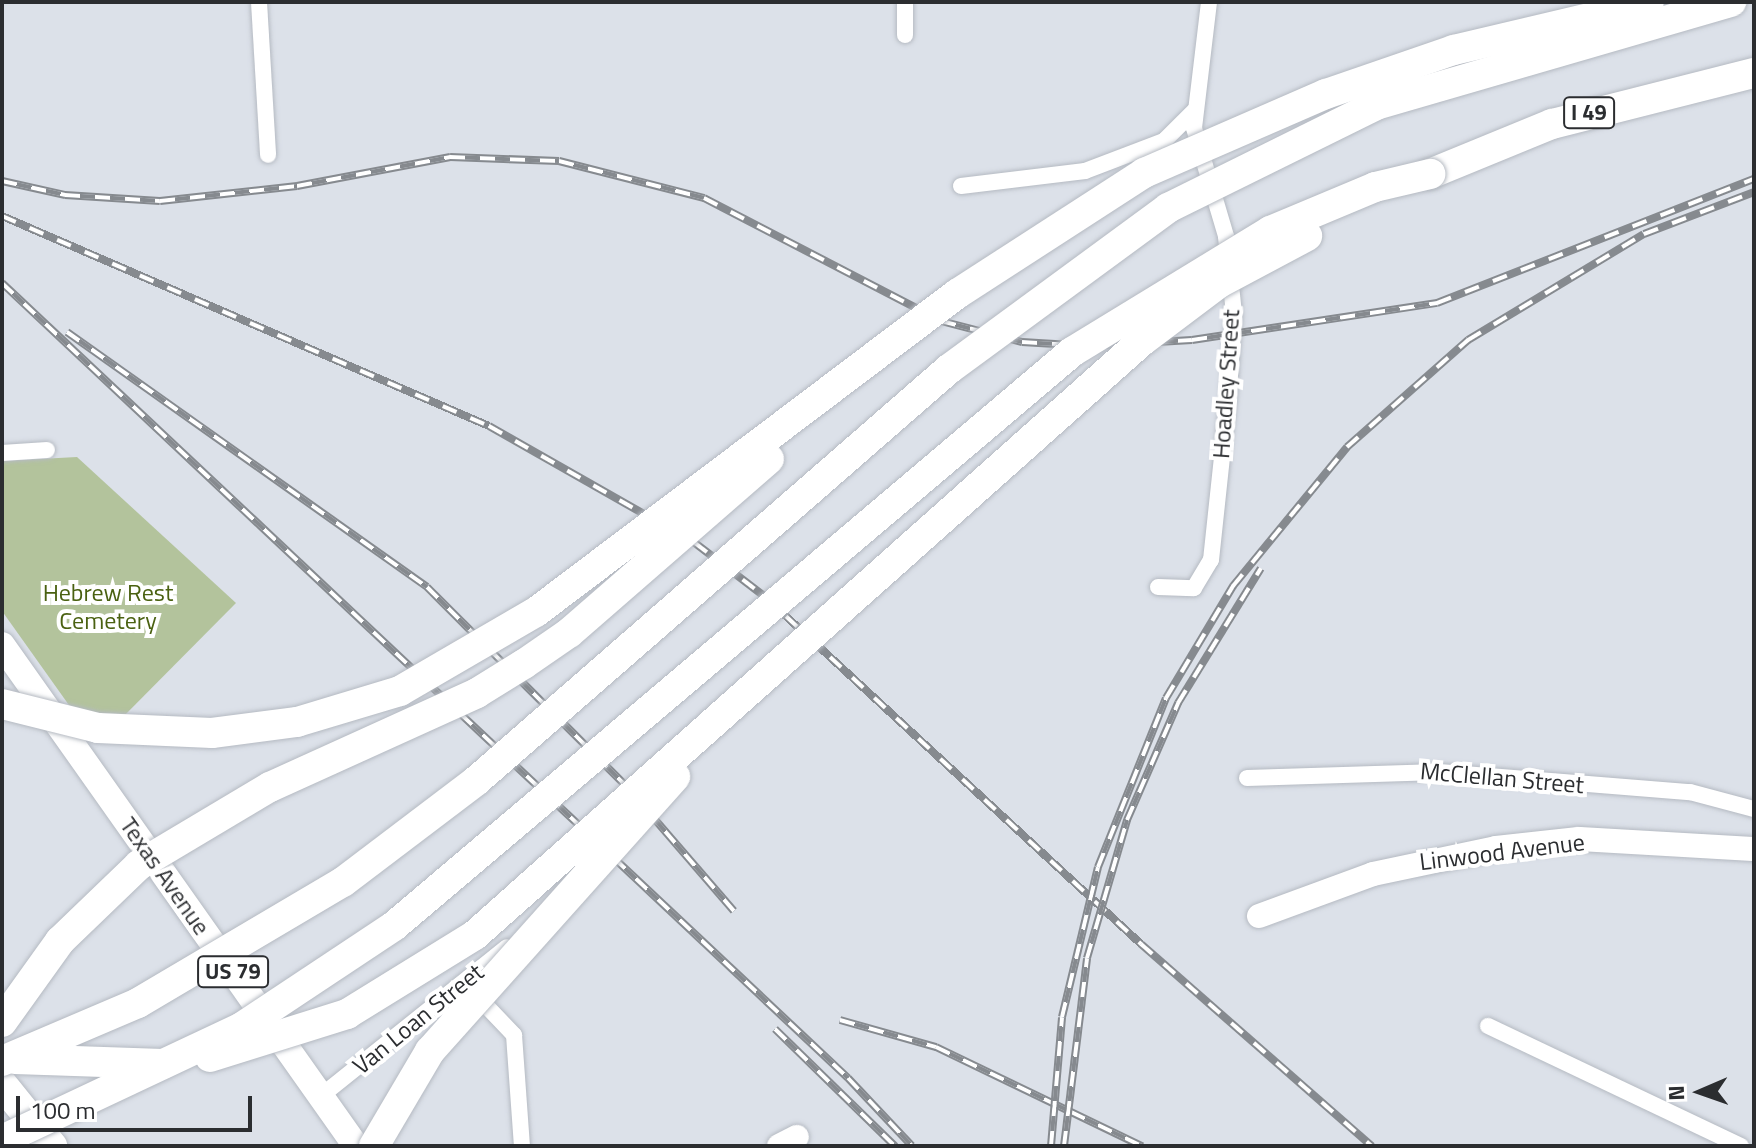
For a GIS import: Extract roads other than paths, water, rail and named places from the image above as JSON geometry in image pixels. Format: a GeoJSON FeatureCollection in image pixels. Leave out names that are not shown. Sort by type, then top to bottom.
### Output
{"type":"FeatureCollection","features":[{"type":"Feature","properties":{"kind":"highway"},"geometry":{"type":"LineString","coordinates":[[2,704],[98,728],[212,733],[297,722],[400,691],[536,612],[957,294],[1144,173],[1246,126],[1484,41],[1668,2]]}},
{"type":"Feature","properties":{"kind":"highway"},"geometry":{"type":"LineString","coordinates":[[2,1059],[199,971],[355,874],[476,781],[949,369],[1168,208],[1376,105],[1731,2]]}},
{"type":"Feature","properties":{"kind":"highway","name":"I 49"},"geometry":{"type":"LineString","coordinates":[[1430,174],[1582,115],[1754,73]]}},
{"type":"Feature","properties":{"kind":"highway"},"geometry":{"type":"LineString","coordinates":[[2,1059],[91,1066],[178,1063],[283,1038],[392,992],[475,935],[1174,315],[1219,283],[1430,174]]}},
{"type":"Feature","properties":{"kind":"highway"},"geometry":{"type":"LineString","coordinates":[[3,1143],[242,1027],[394,926],[1072,352],[1270,231],[1375,187],[1430,174]]}},
{"type":"Feature","properties":{"kind":"highway"},"geometry":{"type":"LineString","coordinates":[[2,1022],[60,941],[139,865],[270,787],[477,693],[569,633],[957,294]]}},
{"type":"Feature","properties":{"kind":"highway"},"geometry":{"type":"LineString","coordinates":[[374,1146],[430,1051],[766,677]]}},
{"type":"Feature","properties":{"kind":"highway"},"geometry":{"type":"LineString","coordinates":[[2,1084],[52,1146]]}},
{"type":"Feature","properties":{"kind":"main road","name":"Texas Avenue"},"geometry":{"type":"LineString","coordinates":[[2,645],[356,1146]]}},
{"type":"Feature","properties":{"kind":"main road","name":"Linwood Avenue"},"geometry":{"type":"LineString","coordinates":[[1259,916],[1373,874],[1496,848],[1591,839],[1754,849]]}},
{"type":"Feature","properties":{"kind":"street"},"geometry":{"type":"LineString","coordinates":[[259,2],[268,155]]}},
{"type":"Feature","properties":{"kind":"street"},"geometry":{"type":"LineString","coordinates":[[905,2],[905,35]]}},
{"type":"Feature","properties":{"kind":"street","name":"Hoadley Street"},"geometry":{"type":"LineString","coordinates":[[1158,587],[1194,588],[1211,560],[1229,391],[1234,314],[1226,236],[1199,158],[1196,109],[1209,2]]}},
{"type":"Feature","properties":{"kind":"street"},"geometry":{"type":"LineString","coordinates":[[961,186],[1085,171],[1164,141],[1196,109]]}},
{"type":"Feature","properties":{"kind":"street"},"geometry":{"type":"LineString","coordinates":[[2,453],[47,450]]}},
{"type":"Feature","properties":{"kind":"street","name":"McClellan Street"},"geometry":{"type":"LineString","coordinates":[[1247,778],[1411,770],[1690,792],[1754,809]]}},
{"type":"Feature","properties":{"kind":"street","name":"Van Loan Street"},"geometry":{"type":"LineString","coordinates":[[321,1096],[514,941]]}},
{"type":"Feature","properties":{"kind":"street"},"geometry":{"type":"LineString","coordinates":[[461,984],[493,1007],[514,1035],[522,1146]]}},
{"type":"Feature","properties":{"kind":"street"},"geometry":{"type":"LineString","coordinates":[[1488,1026],[1741,1146]]}},
{"type":"Feature","properties":{"kind":"railway"},"geometry":{"type":"LineString","coordinates":[[2,181],[65,195],[160,201],[297,186],[450,157],[559,161],[704,198],[941,321],[1022,342],[1088,346],[1192,340],[1437,303],[1754,179]]}},
{"type":"Feature","properties":{"kind":"railway"},"geometry":{"type":"LineString","coordinates":[[1051,1146],[1062,1017],[1098,867],[1166,698],[1233,586],[1347,447],[1468,340],[1644,234],[1754,192]]}},
{"type":"Feature","properties":{"kind":"railway"},"geometry":{"type":"LineString","coordinates":[[2,216],[489,426],[695,543],[764,596],[1141,944],[1372,1146]]}},
{"type":"Feature","properties":{"kind":"railway"},"geometry":{"type":"LineString","coordinates":[[2,283],[848,1078],[912,1146]]}},
{"type":"Feature","properties":{"kind":"railway"},"geometry":{"type":"LineString","coordinates":[[67,332],[427,587],[626,786],[734,911]]}},
{"type":"Feature","properties":{"kind":"railway"},"geometry":{"type":"LineString","coordinates":[[1064,1146],[1087,958],[1127,820],[1178,703],[1261,568]]}},
{"type":"Feature","properties":{"kind":"railway"},"geometry":{"type":"LineString","coordinates":[[840,1020],[936,1047],[1142,1146]]}},
{"type":"Feature","properties":{"kind":"railway"},"geometry":{"type":"LineString","coordinates":[[775,1029],[895,1146]]}},
{"type":"Feature","properties":{"kind":"park label","name":"Hebrew Rest Cemetery"},"geometry":{"type":"Point","coordinates":[108,607]}}]}
